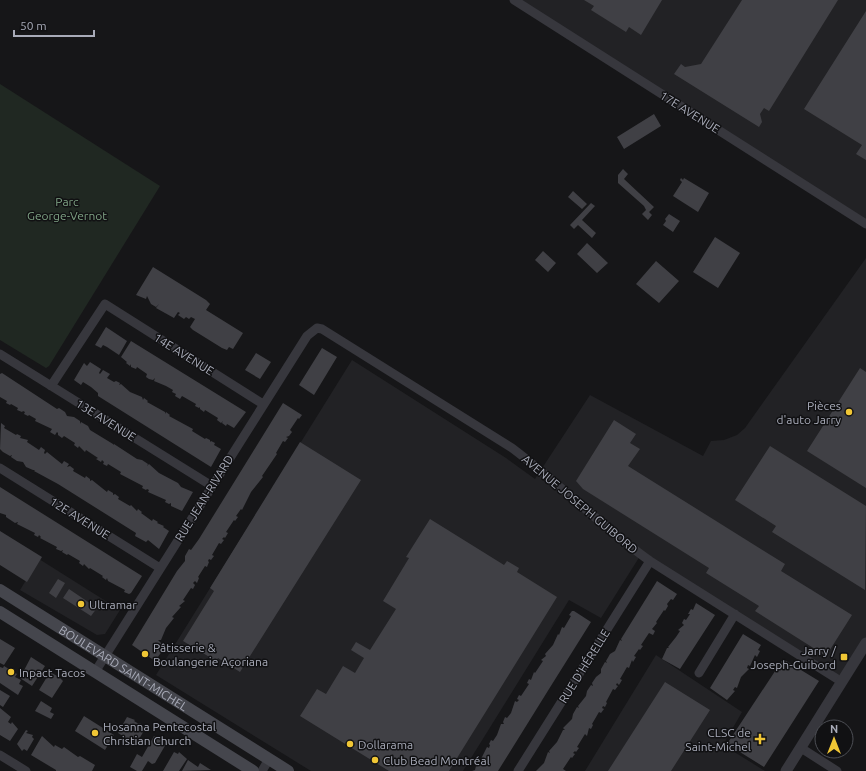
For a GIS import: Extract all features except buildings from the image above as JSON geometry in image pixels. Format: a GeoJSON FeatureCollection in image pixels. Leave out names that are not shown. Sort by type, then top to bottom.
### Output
{"type":"FeatureCollection","features":[{"type":"Feature","properties":{"kind":"main road","name":"BOULEVARD SAINT-MICHEL"},"geometry":{"type":"LineString","coordinates":[[0,590],[288,771]]}},
{"type":"Feature","properties":{"kind":"main road","name":"BOULEVARD SAINT-MICHEL"},"geometry":{"type":"LineString","coordinates":[[0,612],[253,771]]}},
{"type":"Feature","properties":{"kind":"street","name":"17E AVENUE"},"geometry":{"type":"LineString","coordinates":[[514,0],[866,224]]}},
{"type":"Feature","properties":{"kind":"street","name":"14E AVENUE"},"geometry":{"type":"LineString","coordinates":[[51,386],[105,304],[263,404]]}},
{"type":"Feature","properties":{"kind":"street","name":"RUE JEAN-RIVARD"},"geometry":{"type":"LineString","coordinates":[[95,672],[263,404],[308,336],[316,328]]}},
{"type":"Feature","properties":{"kind":"street","name":"AVENUE JOSEPH GUIBORD"},"geometry":{"type":"LineString","coordinates":[[316,328],[322,329],[512,448],[650,562],[842,682]]}},
{"type":"Feature","properties":{"kind":"street","name":"13E AVENUE"},"geometry":{"type":"LineString","coordinates":[[0,354],[212,486]]}},
{"type":"Feature","properties":{"kind":"street","name":"12E AVENUE"},"geometry":{"type":"LineString","coordinates":[[0,468],[160,568]]}},
{"type":"Feature","properties":{"kind":"street","name":"RUE D'HÉRELLE"},"geometry":{"type":"LineString","coordinates":[[518,771],[650,562]]}},
{"type":"Feature","properties":{"kind":"street"},"geometry":{"type":"LineString","coordinates":[[699,673],[735,614]]}},
{"type":"Feature","properties":{"kind":"street"},"geometry":{"type":"LineString","coordinates":[[786,771],[866,643]]}},
{"type":"Feature","properties":{"kind":"street"},"geometry":{"type":"LineString","coordinates":[[801,748],[838,771]]}},
{"type":"Feature","properties":{"kind":"street"},"geometry":{"type":"LineString","coordinates":[[0,755],[26,771]]}},
{"type":"Feature","properties":{"kind":"street"},"geometry":{"type":"LineString","coordinates":[[262,771],[269,759]]}},
{"type":"Feature","properties":{"kind":"shaded area"},"geometry":{"type":"Polygon","coordinates":[[[515,0],[866,0],[866,224],[515,0]]]}},
{"type":"Feature","properties":{"kind":"shaded area"},"geometry":{"type":"Polygon","coordinates":[[[866,258],[866,643],[842,682],[640,556],[601,618],[569,600],[463,771],[311,771],[156,675],[352,360],[506,458],[535,479],[590,395],[703,456],[711,441],[724,440],[737,435],[745,428],[866,258]]]}},
{"type":"Feature","properties":{"kind":"shaded area"},"geometry":{"type":"Polygon","coordinates":[[[39,559],[120,610],[105,634],[97,635],[20,590],[39,559]]]}},
{"type":"Feature","properties":{"kind":"shaded area"},"geometry":{"type":"Polygon","coordinates":[[[656,655],[742,712],[723,745],[765,771],[585,771],[656,655]]]}},
{"type":"Feature","properties":{"kind":"green space","name":"Parc George-Vernot"},"geometry":{"type":"Polygon","coordinates":[[[0,84],[160,186],[49,366],[46,368],[0,340],[0,84]]]}},
{"type":"Feature","properties":{"kind":"place","name":"Pièces d'auto Jarry"},"geometry":{"type":"Point","coordinates":[849,412]}},
{"type":"Feature","properties":{"kind":"place","name":"Ultramar"},"geometry":{"type":"Point","coordinates":[81,604]}},
{"type":"Feature","properties":{"kind":"place","name":"Pâtisserie & Boulangerie Açoriana"},"geometry":{"type":"Point","coordinates":[145,654]}},
{"type":"Feature","properties":{"kind":"place","name":"Jarry / Joseph-Guibord"},"geometry":{"type":"Point","coordinates":[844,657]}},
{"type":"Feature","properties":{"kind":"place","name":"Inpact Tacos"},"geometry":{"type":"Point","coordinates":[11,672]}},
{"type":"Feature","properties":{"kind":"place","name":"Hosanna Pentecostal Christian Church"},"geometry":{"type":"Point","coordinates":[95,733]}},
{"type":"Feature","properties":{"kind":"place","name":"CLSC de Saint-Michel"},"geometry":{"type":"Point","coordinates":[760,739]}},
{"type":"Feature","properties":{"kind":"place","name":"Dollarama"},"geometry":{"type":"Point","coordinates":[350,744]}},
{"type":"Feature","properties":{"kind":"place","name":"Club Bead Montréal"},"geometry":{"type":"Point","coordinates":[375,760]}}]}
